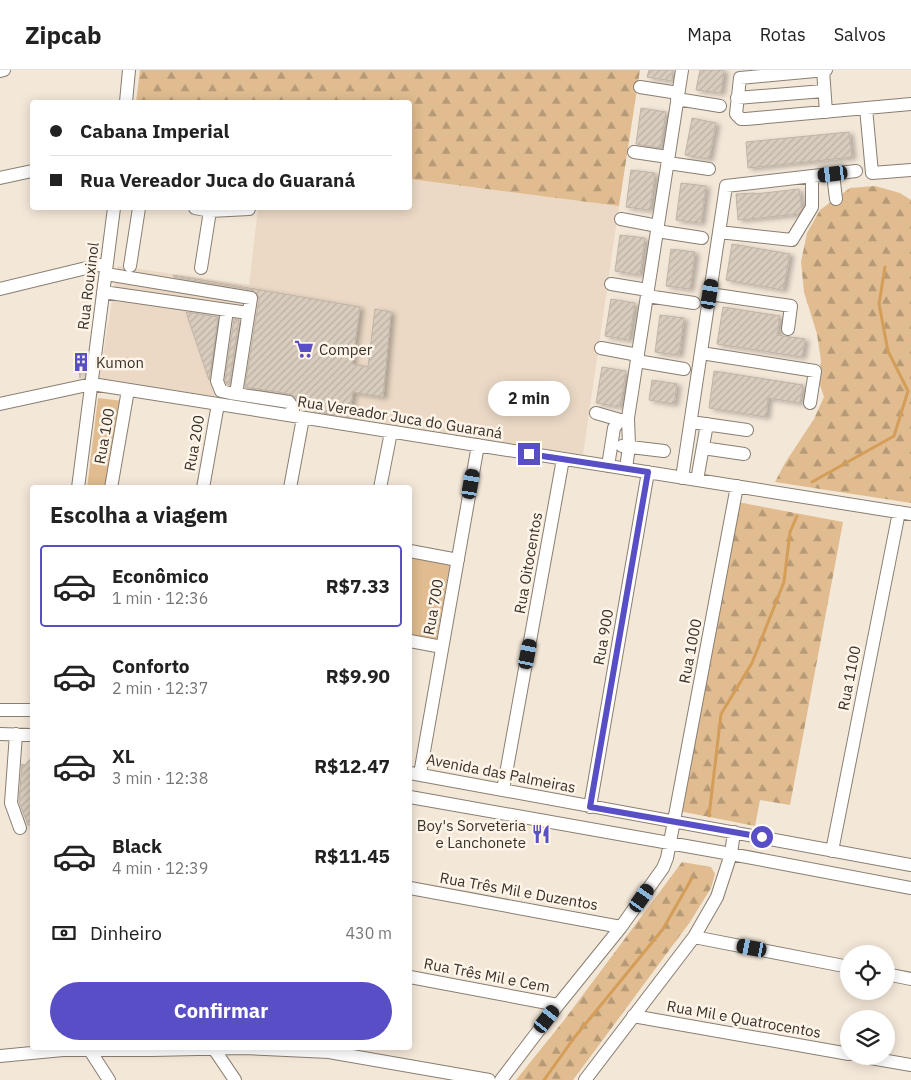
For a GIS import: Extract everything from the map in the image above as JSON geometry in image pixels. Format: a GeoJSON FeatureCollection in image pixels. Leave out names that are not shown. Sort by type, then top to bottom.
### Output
{"type":"FeatureCollection","features":[{"type":"Feature","properties":{"kind":"street"},"geometry":{"type":"LineString","coordinates":[[0,71],[4,70]]}},
{"type":"Feature","properties":{"kind":"street"},"geometry":{"type":"LineString","coordinates":[[126,100],[129,70]]}},
{"type":"Feature","properties":{"kind":"street"},"geometry":{"type":"LineString","coordinates":[[626,469],[629,446],[624,419],[638,358],[682,70]]}},
{"type":"Feature","properties":{"kind":"street"},"geometry":{"type":"LineString","coordinates":[[822,70],[826,112]]}},
{"type":"Feature","properties":{"kind":"street"},"geometry":{"type":"LineString","coordinates":[[826,70],[740,78],[736,114],[741,119],[911,104]]}},
{"type":"Feature","properties":{"kind":"street"},"geometry":{"type":"LineString","coordinates":[[640,87],[720,106]]}},
{"type":"Feature","properties":{"kind":"street"},"geometry":{"type":"LineString","coordinates":[[737,98],[824,91]]}},
{"type":"Feature","properties":{"kind":"street"},"geometry":{"type":"LineString","coordinates":[[866,108],[872,174],[911,170]]}},
{"type":"Feature","properties":{"kind":"street"},"geometry":{"type":"LineString","coordinates":[[634,152],[709,169]]}},
{"type":"Feature","properties":{"kind":"street"},"geometry":{"type":"LineString","coordinates":[[0,178],[30,171]]}},
{"type":"Feature","properties":{"kind":"street"},"geometry":{"type":"LineString","coordinates":[[682,478],[726,186],[856,171]]}},
{"type":"Feature","properties":{"kind":"street"},"geometry":{"type":"LineString","coordinates":[[833,174],[836,199]]}},
{"type":"Feature","properties":{"kind":"street"},"geometry":{"type":"LineString","coordinates":[[719,232],[792,240],[812,207],[812,177]]}},
{"type":"Feature","properties":{"kind":"street","name":"Rua Rouxinol"},"geometry":{"type":"LineString","coordinates":[[78,485],[114,210]]}},
{"type":"Feature","properties":{"kind":"street"},"geometry":{"type":"LineString","coordinates":[[130,266],[139,210]]}},
{"type":"Feature","properties":{"kind":"street"},"geometry":{"type":"LineString","coordinates":[[205,210],[230,210]]}},
{"type":"Feature","properties":{"kind":"street"},"geometry":{"type":"LineString","coordinates":[[201,268],[210,211]]}},
{"type":"Feature","properties":{"kind":"street"},"geometry":{"type":"LineString","coordinates":[[621,219],[702,238]]}},
{"type":"Feature","properties":{"kind":"street"},"geometry":{"type":"LineString","coordinates":[[0,289],[106,269],[251,298],[236,394]]}},
{"type":"Feature","properties":{"kind":"street"},"geometry":{"type":"LineString","coordinates":[[611,284],[694,304]]}},
{"type":"Feature","properties":{"kind":"street"},"geometry":{"type":"LineString","coordinates":[[104,292],[248,314]]}},
{"type":"Feature","properties":{"kind":"street"},"geometry":{"type":"LineString","coordinates":[[710,294],[791,306],[788,329]]}},
{"type":"Feature","properties":{"kind":"street"},"geometry":{"type":"LineString","coordinates":[[227,310],[217,381],[222,391],[289,402],[298,417],[290,485]]}},
{"type":"Feature","properties":{"kind":"street"},"geometry":{"type":"LineString","coordinates":[[601,348],[684,369]]}},
{"type":"Feature","properties":{"kind":"street"},"geometry":{"type":"LineString","coordinates":[[701,353],[815,370],[810,403]]}},
{"type":"Feature","properties":{"kind":"street"},"geometry":{"type":"LineString","coordinates":[[0,404],[92,384]]}},
{"type":"Feature","properties":{"kind":"street","name":"Rua Vereador Juca do Guaraná"},"geometry":{"type":"LineString","coordinates":[[92,384],[905,513]]}},
{"type":"Feature","properties":{"kind":"street","name":"Rua 100"},"geometry":{"type":"LineString","coordinates":[[112,485],[128,390]]}},
{"type":"Feature","properties":{"kind":"street","name":"Rua 200"},"geometry":{"type":"LineString","coordinates":[[204,485],[218,404]]}},
{"type":"Feature","properties":{"kind":"street"},"geometry":{"type":"LineString","coordinates":[[596,412],[624,419]]}},
{"type":"Feature","properties":{"kind":"street"},"geometry":{"type":"LineString","coordinates":[[608,466],[614,428],[624,419]]}},
{"type":"Feature","properties":{"kind":"street"},"geometry":{"type":"LineString","coordinates":[[691,422],[747,430]]}},
{"type":"Feature","properties":{"kind":"street"},"geometry":{"type":"LineString","coordinates":[[697,480],[707,424]]}},
{"type":"Feature","properties":{"kind":"street"},"geometry":{"type":"LineString","coordinates":[[381,485],[391,432]]}},
{"type":"Feature","properties":{"kind":"street","name":"Rua 700"},"geometry":{"type":"LineString","coordinates":[[415,773],[442,647],[478,445]]}},
{"type":"Feature","properties":{"kind":"street"},"geometry":{"type":"LineString","coordinates":[[612,445],[664,451]]}},
{"type":"Feature","properties":{"kind":"street"},"geometry":{"type":"LineString","coordinates":[[703,448],[744,454]]}},
{"type":"Feature","properties":{"kind":"street","name":"Rua Oitocentos"},"geometry":{"type":"LineString","coordinates":[[503,790],[564,459]]}},
{"type":"Feature","properties":{"kind":"street","name":"Rua 900"},"geometry":{"type":"LineString","coordinates":[[590,807],[648,472]]}},
{"type":"Feature","properties":{"kind":"street","name":"Rua 1000"},"geometry":{"type":"LineString","coordinates":[[501,1080],[621,927],[663,868],[670,843],[737,486]]}},
{"type":"Feature","properties":{"kind":"street","name":"Rua 1100"},"geometry":{"type":"LineString","coordinates":[[832,850],[905,513]]}},
{"type":"Feature","properties":{"kind":"street"},"geometry":{"type":"LineString","coordinates":[[412,551],[458,560]]}},
{"type":"Feature","properties":{"kind":"street"},"geometry":{"type":"LineString","coordinates":[[412,641],[442,647]]}},
{"type":"Feature","properties":{"kind":"street"},"geometry":{"type":"LineString","coordinates":[[0,710],[30,710]]}},
{"type":"Feature","properties":{"kind":"street"},"geometry":{"type":"LineString","coordinates":[[0,734],[30,735]]}},
{"type":"Feature","properties":{"kind":"street"},"geometry":{"type":"LineString","coordinates":[[16,734],[11,803],[20,828]]}},
{"type":"Feature","properties":{"kind":"street","name":"Avenida das Palmeiras"},"geometry":{"type":"LineString","coordinates":[[415,773],[590,807],[906,864]]}},
{"type":"Feature","properties":{"kind":"street"},"geometry":{"type":"LineString","coordinates":[[412,797],[911,888]]}},
{"type":"Feature","properties":{"kind":"street"},"geometry":{"type":"LineString","coordinates":[[586,1080],[694,937],[717,896],[731,854],[734,832]]}},
{"type":"Feature","properties":{"kind":"street"},"geometry":{"type":"LineString","coordinates":[[895,885],[898,870],[906,864]]}},
{"type":"Feature","properties":{"kind":"street","name":"Rua Três Mil e Duzentos"},"geometry":{"type":"LineString","coordinates":[[412,888],[621,927]]}},
{"type":"Feature","properties":{"kind":"street"},"geometry":{"type":"LineString","coordinates":[[694,937],[840,965]]}},
{"type":"Feature","properties":{"kind":"street"},"geometry":{"type":"LineString","coordinates":[[895,976],[911,979]]}},
{"type":"Feature","properties":{"kind":"street","name":"Rua Três Mil e Cem"},"geometry":{"type":"LineString","coordinates":[[412,977],[558,1005]]}},
{"type":"Feature","properties":{"kind":"street","name":"Rua Mil e Quatrocentos"},"geometry":{"type":"LineString","coordinates":[[633,1016],[840,1052]]}},
{"type":"Feature","properties":{"kind":"street"},"geometry":{"type":"LineString","coordinates":[[0,1056],[54,1050]]}},
{"type":"Feature","properties":{"kind":"street"},"geometry":{"type":"LineString","coordinates":[[90,1050],[109,1080]]}},
{"type":"Feature","properties":{"kind":"street"},"geometry":{"type":"LineString","coordinates":[[215,1050],[235,1080]]}},
{"type":"Feature","properties":{"kind":"street"},"geometry":{"type":"LineString","coordinates":[[330,1050],[489,1080]]}},
{"type":"Feature","properties":{"kind":"street"},"geometry":{"type":"LineString","coordinates":[[895,1062],[911,1065]]}},
{"type":"Feature","properties":{"kind":"shaded area"},"geometry":{"type":"Polygon","coordinates":[[[412,179],[619,206],[583,455],[99,378],[118,266],[249,285],[258,210],[412,210],[412,179]]]}},
{"type":"Feature","properties":{"kind":"green space"},"geometry":{"type":"Polygon","coordinates":[[[140,70],[640,70],[619,206],[412,179],[412,100],[136,100],[140,70]]]}},
{"type":"Feature","properties":{"kind":"green space"},"geometry":{"type":"Polygon","coordinates":[[[875,186],[900,193],[911,200],[911,503],[775,482],[814,419],[824,397],[819,382],[821,361],[817,334],[804,292],[801,262],[807,233],[820,210],[850,188],[875,186]]]}},
{"type":"Feature","properties":{"kind":"green space"},"geometry":{"type":"Polygon","coordinates":[[[98,398],[123,401],[107,485],[87,485],[98,398]]]}},
{"type":"Feature","properties":{"kind":"green space"},"geometry":{"type":"Polygon","coordinates":[[[737,502],[843,522],[790,805],[760,800],[755,826],[679,811],[737,502]]]}},
{"type":"Feature","properties":{"kind":"green space"},"geometry":{"type":"Polygon","coordinates":[[[412,557],[450,565],[436,643],[412,638],[412,557]]]}},
{"type":"Feature","properties":{"kind":"green space"},"geometry":{"type":"Polygon","coordinates":[[[682,862],[711,867],[715,874],[711,888],[690,922],[573,1080],[516,1080],[565,1019],[682,862]]]}},
{"type":"Feature","properties":{"kind":"building"},"geometry":{"type":"Polygon","coordinates":[[[649,70],[673,70],[672,81],[647,77],[649,70]]]}},
{"type":"Feature","properties":{"kind":"building"},"geometry":{"type":"Polygon","coordinates":[[[700,70],[724,70],[721,93],[696,90],[700,70]]]}},
{"type":"Feature","properties":{"kind":"building"},"geometry":{"type":"Polygon","coordinates":[[[641,108],[666,112],[660,148],[636,144],[641,108]]]}},
{"type":"Feature","properties":{"kind":"building"},"geometry":{"type":"Polygon","coordinates":[[[692,118],[716,123],[709,159],[685,155],[692,118]]]}},
{"type":"Feature","properties":{"kind":"building"},"geometry":{"type":"Polygon","coordinates":[[[849,132],[852,157],[748,168],[746,142],[849,132]]]}},
{"type":"Feature","properties":{"kind":"building"},"geometry":{"type":"Polygon","coordinates":[[[631,170],[655,173],[650,210],[626,207],[631,170]]]}},
{"type":"Feature","properties":{"kind":"building"},"geometry":{"type":"Polygon","coordinates":[[[681,183],[706,186],[701,223],[676,220],[681,183]]]}},
{"type":"Feature","properties":{"kind":"building"},"geometry":{"type":"Polygon","coordinates":[[[799,189],[802,209],[798,214],[738,220],[736,194],[755,194],[799,189]]]}},
{"type":"Feature","properties":{"kind":"building"},"geometry":{"type":"Polygon","coordinates":[[[620,235],[645,238],[640,275],[615,271],[620,235]]]}},
{"type":"Feature","properties":{"kind":"building"},"geometry":{"type":"Polygon","coordinates":[[[732,244],[790,254],[783,290],[726,280],[732,244]]]}},
{"type":"Feature","properties":{"kind":"building"},"geometry":{"type":"Polygon","coordinates":[[[671,249],[695,252],[690,289],[666,286],[671,249]]]}},
{"type":"Feature","properties":{"kind":"building","name":"Comper"},"geometry":{"type":"Polygon","coordinates":[[[173,275],[360,307],[352,364],[368,367],[375,309],[391,312],[383,397],[353,392],[349,417],[313,411],[315,400],[245,387],[259,299],[258,295],[252,290],[174,277],[173,275]]]}},
{"type":"Feature","properties":{"kind":"building"},"geometry":{"type":"Polygon","coordinates":[[[611,299],[635,303],[629,340],[605,336],[611,299]]]}},
{"type":"Feature","properties":{"kind":"building"},"geometry":{"type":"Polygon","coordinates":[[[723,307],[780,316],[777,335],[805,339],[802,357],[717,344],[723,307]]]}},
{"type":"Feature","properties":{"kind":"building"},"geometry":{"type":"Polygon","coordinates":[[[186,312],[218,317],[209,380],[186,312]]]}},
{"type":"Feature","properties":{"kind":"building"},"geometry":{"type":"Polygon","coordinates":[[[660,315],[684,318],[679,355],[655,352],[660,315]]]}},
{"type":"Feature","properties":{"kind":"building"},"geometry":{"type":"Polygon","coordinates":[[[234,319],[239,320],[229,385],[225,380],[234,319]]]}},
{"type":"Feature","properties":{"kind":"building","name":"Kumon"},"geometry":{"type":"Polygon","coordinates":[[[87,355],[86,359],[80,378],[77,357],[87,355]]]}},
{"type":"Feature","properties":{"kind":"building"},"geometry":{"type":"Polygon","coordinates":[[[602,367],[626,371],[620,407],[596,403],[602,367]]]}},
{"type":"Feature","properties":{"kind":"building"},"geometry":{"type":"Polygon","coordinates":[[[714,371],[803,385],[800,403],[768,398],[766,417],[709,408],[714,371]]]}},
{"type":"Feature","properties":{"kind":"building"},"geometry":{"type":"Polygon","coordinates":[[[652,380],[677,384],[674,404],[649,400],[652,380]]]}},
{"type":"Feature","properties":{"kind":"building"},"geometry":{"type":"Polygon","coordinates":[[[30,759],[30,825],[28,825],[19,802],[22,764],[25,765],[30,759]]]}},
{"type":"Feature","properties":{"kind":"waterway"},"geometry":{"type":"LineString","coordinates":[[812,482],[894,436],[908,391],[888,351],[879,304],[885,267]]}},
{"type":"Feature","properties":{"kind":"waterway"},"geometry":{"type":"LineString","coordinates":[[709,816],[721,714],[752,663],[784,582],[790,532],[797,516]]}},
{"type":"Feature","properties":{"kind":"waterway"},"geometry":{"type":"LineString","coordinates":[[544,1080],[574,1038],[663,929],[692,878]]}},
{"type":"Feature","properties":{"kind":"place","name":"Comper"},"geometry":{"type":"Point","coordinates":[304,349]}},
{"type":"Feature","properties":{"kind":"place","name":"Kumon"},"geometry":{"type":"Point","coordinates":[81,362]}},
{"type":"Feature","properties":{"kind":"place","name":"Boy's Sorveteria e Lanchonete"},"geometry":{"type":"Point","coordinates":[541,834]}},
{"type":"Feature","properties":{"kind":"route"},"geometry":{"type":"LineString","coordinates":[[529,454],[648,472],[590,807],[762,837]]}}]}
